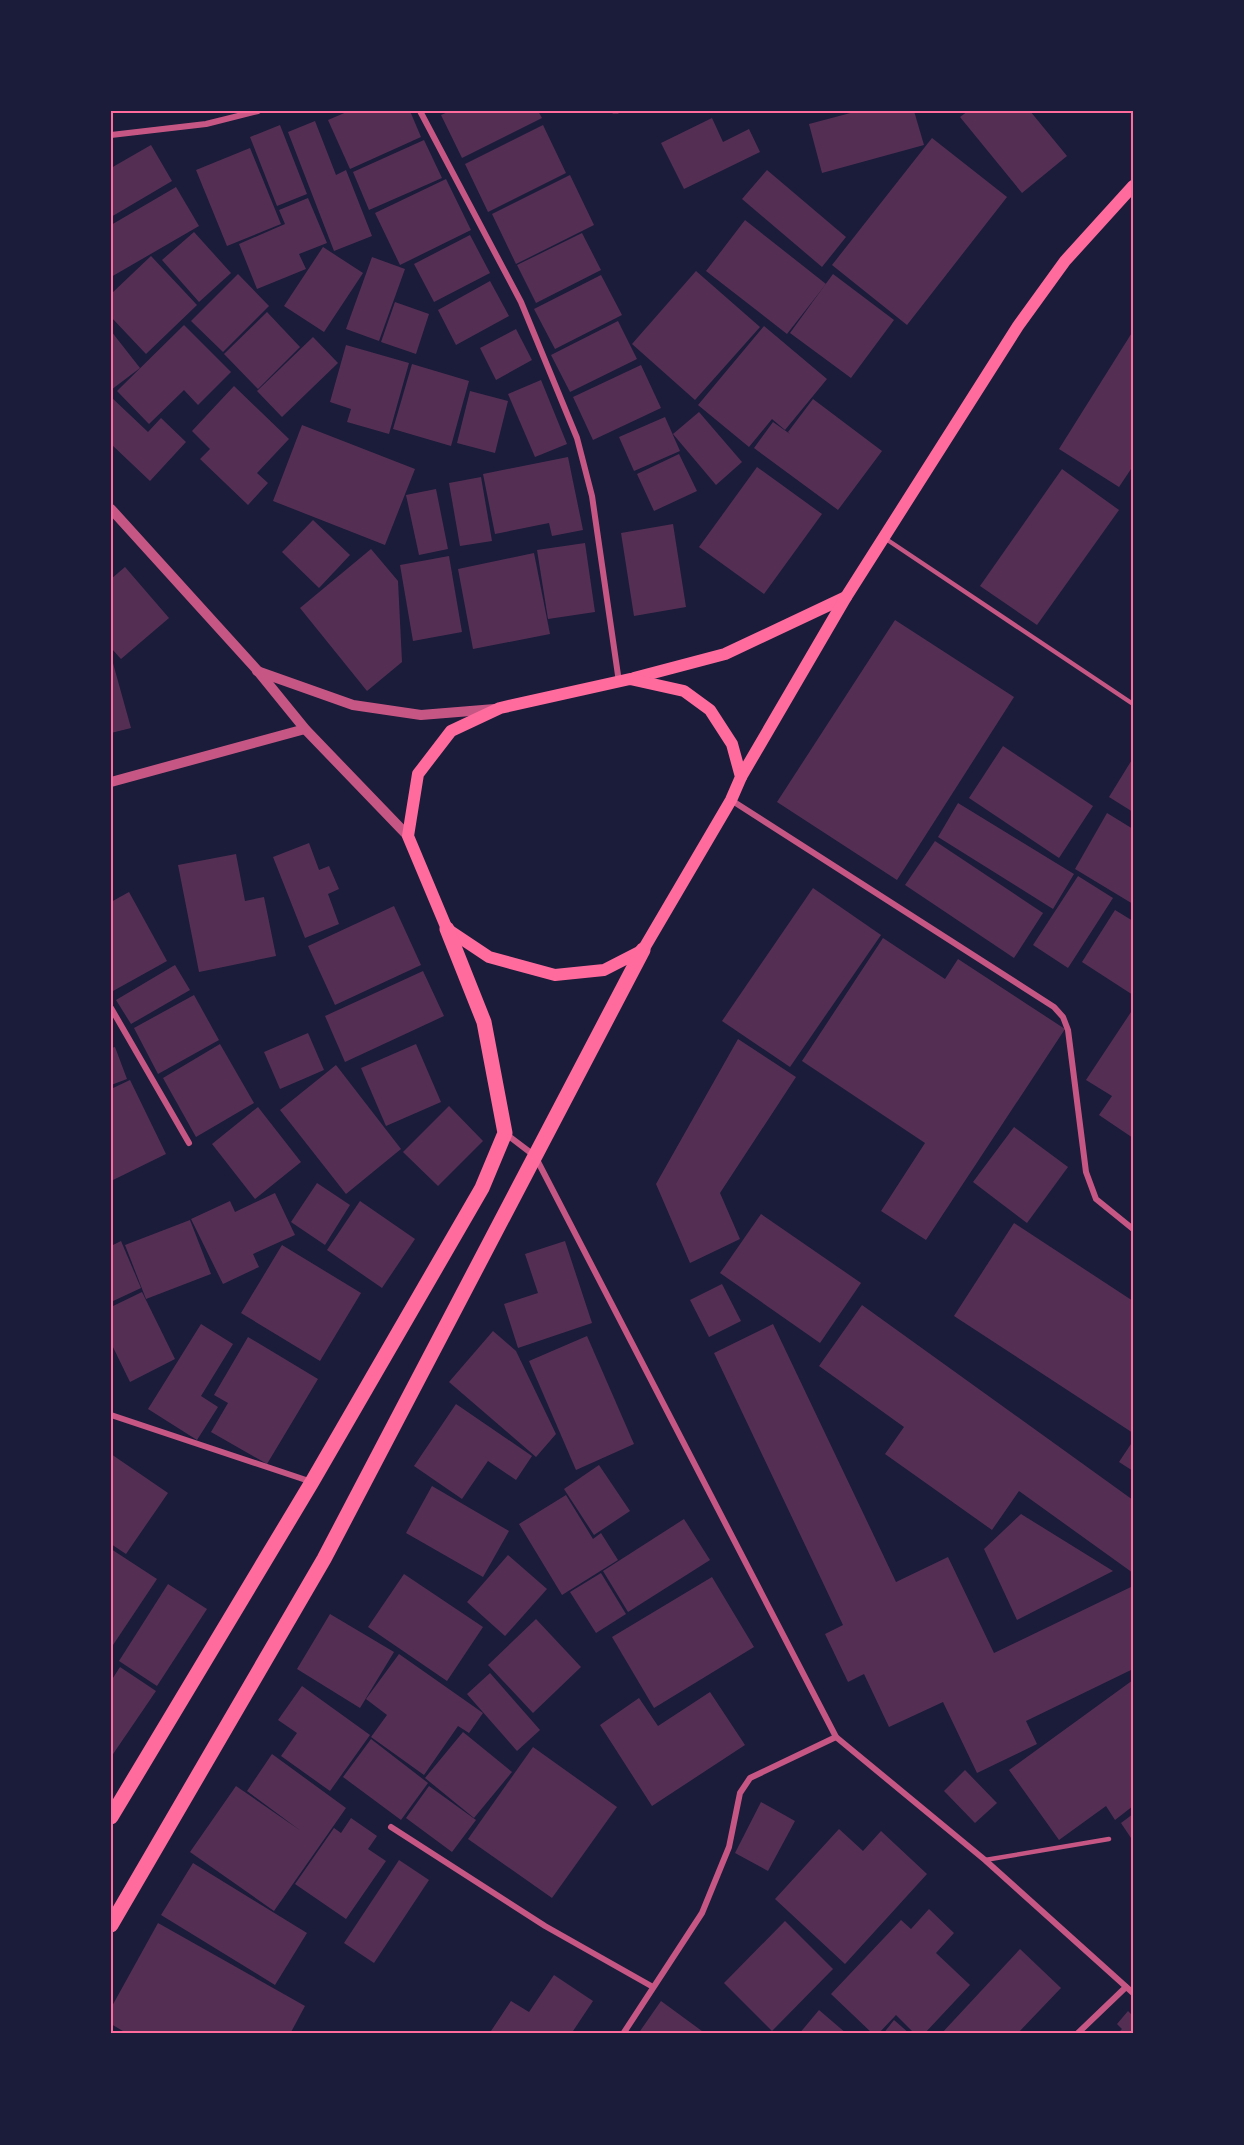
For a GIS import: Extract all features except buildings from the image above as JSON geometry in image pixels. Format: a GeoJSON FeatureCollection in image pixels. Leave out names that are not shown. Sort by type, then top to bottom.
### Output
{"type":"FeatureCollection","features":[{"type":"Feature","properties":{"kind":"main road"},"geometry":{"type":"LineString","coordinates":[[111,1925],[324,1559],[643,950],[846,597],[1018,326],[1065,261],[1131,190]]}},
{"type":"Feature","properties":{"kind":"main road"},"geometry":{"type":"LineString","coordinates":[[111,1817],[312,1482],[482,1188],[505,1133],[484,1022],[408,836],[418,774],[451,731],[500,708],[625,681],[725,654],[846,597]]}},
{"type":"Feature","properties":{"kind":"main road"},"geometry":{"type":"LineString","coordinates":[[625,681],[684,691],[710,710],[732,744],[741,777]]}},
{"type":"Feature","properties":{"kind":"main road"},"geometry":{"type":"LineString","coordinates":[[447,928],[489,957],[555,975],[604,970],[643,950]]}},
{"type":"Feature","properties":{"kind":"street"},"geometry":{"type":"LineString","coordinates":[[111,135],[206,124],[258,111]]}},
{"type":"Feature","properties":{"kind":"street"},"geometry":{"type":"LineString","coordinates":[[420,111],[521,302],[577,438],[592,496],[625,681]]}},
{"type":"Feature","properties":{"kind":"street"},"geometry":{"type":"LineString","coordinates":[[111,509],[256,670],[305,729],[408,836]]}},
{"type":"Feature","properties":{"kind":"street"},"geometry":{"type":"LineString","coordinates":[[256,670],[353,705],[421,715],[500,708]]}},
{"type":"Feature","properties":{"kind":"street"},"geometry":{"type":"LineString","coordinates":[[111,782],[305,729]]}},
{"type":"Feature","properties":{"kind":"street"},"geometry":{"type":"LineString","coordinates":[[731,800],[1058,1012],[1068,1030],[1086,1172],[1096,1199],[1133,1229]]}},
{"type":"Feature","properties":{"kind":"street"},"geometry":{"type":"LineString","coordinates":[[111,1008],[189,1143]]}},
{"type":"Feature","properties":{"kind":"street"},"geometry":{"type":"LineString","coordinates":[[505,1133],[535,1156],[836,1737],[985,1860],[1133,1992]]}},
{"type":"Feature","properties":{"kind":"street"},"geometry":{"type":"LineString","coordinates":[[111,1415],[312,1482]]}},
{"type":"Feature","properties":{"kind":"street"},"geometry":{"type":"LineString","coordinates":[[623,2034],[702,1912],[729,1847],[740,1793],[750,1778],[836,1737]]}},
{"type":"Feature","properties":{"kind":"street"},"geometry":{"type":"LineString","coordinates":[[391,1827],[545,1926],[653,1987]]}},
{"type":"Feature","properties":{"kind":"street"},"geometry":{"type":"LineString","coordinates":[[1077,2034],[1126,1987]]}},
{"type":"Feature","properties":{"kind":"lane"},"geometry":{"type":"LineString","coordinates":[[613,111],[618,111]]}},
{"type":"Feature","properties":{"kind":"lane"},"geometry":{"type":"LineString","coordinates":[[883,537],[1133,704]]}},
{"type":"Feature","properties":{"kind":"lane"},"geometry":{"type":"LineString","coordinates":[[985,1860],[1109,1839]]}}]}
